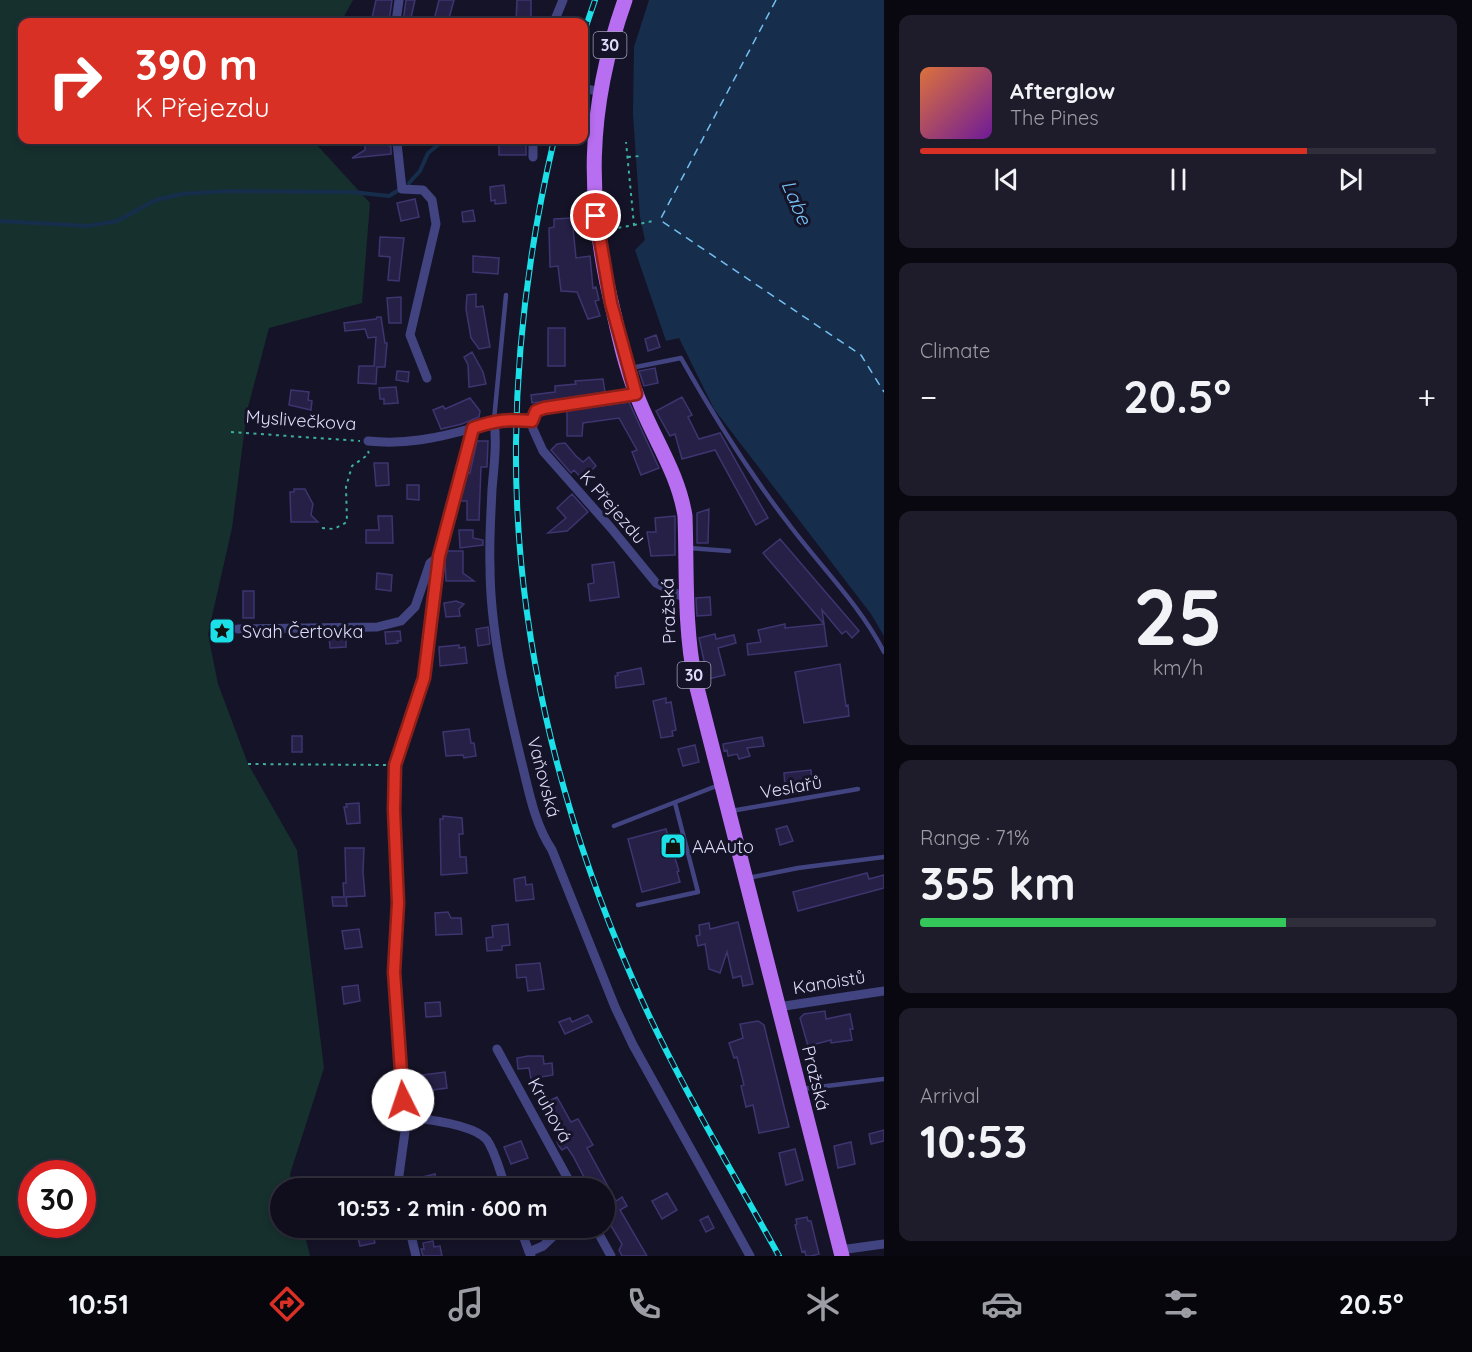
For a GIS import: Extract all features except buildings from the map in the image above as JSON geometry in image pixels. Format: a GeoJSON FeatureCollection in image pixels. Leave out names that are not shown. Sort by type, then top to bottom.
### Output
{"type":"FeatureCollection","features":[{"type":"Feature","properties":{"kind":"main road","name":"Pražská"},"geometry":{"type":"LineString","coordinates":[[625,0],[608,53],[600,92],[594,172],[597,231],[611,303],[636,394],[669,462],[683,502],[689,651],[841,1253]]}},
{"type":"Feature","properties":{"kind":"street"},"geometry":{"type":"LineString","coordinates":[[397,18],[399,0]]}},
{"type":"Feature","properties":{"kind":"street"},"geometry":{"type":"LineString","coordinates":[[556,18],[563,0]]}},
{"type":"Feature","properties":{"kind":"street"},"geometry":{"type":"LineString","coordinates":[[588,89],[600,92]]}},
{"type":"Feature","properties":{"kind":"street"},"geometry":{"type":"LineString","coordinates":[[397,144],[402,189],[423,190],[432,200],[436,224],[410,335],[427,378]]}},
{"type":"Feature","properties":{"kind":"street"},"geometry":{"type":"LineString","coordinates":[[533,144],[533,157]]}},
{"type":"Feature","properties":{"kind":"street"},"geometry":{"type":"LineString","coordinates":[[368,441],[394,444],[425,440],[473,428],[494,420],[509,418],[532,421],[536,411],[544,408],[636,394]]}},
{"type":"Feature","properties":{"kind":"street","name":"Vaňovská"},"geometry":{"type":"LineString","coordinates":[[494,420],[496,438],[490,559],[493,617],[513,726],[534,811],[633,1045],[750,1256]]}},
{"type":"Feature","properties":{"kind":"street","name":"K Přejezdu"},"geometry":{"type":"LineString","coordinates":[[532,421],[533,429],[543,451],[656,583],[687,599]]}},
{"type":"Feature","properties":{"kind":"street"},"geometry":{"type":"LineString","coordinates":[[399,1178],[407,1117],[403,1100],[394,972],[398,903],[394,810],[395,765],[424,678],[439,556],[473,428]]}},
{"type":"Feature","properties":{"kind":"street"},"geometry":{"type":"LineString","coordinates":[[238,629],[377,627],[401,621],[415,607],[430,563],[439,556]]}},
{"type":"Feature","properties":{"kind":"street","name":"Kanoistů"},"geometry":{"type":"LineString","coordinates":[[778,1007],[884,991]]}},
{"type":"Feature","properties":{"kind":"street","name":"Kruhová"},"geometry":{"type":"LineString","coordinates":[[497,1049],[568,1178]]}},
{"type":"Feature","properties":{"kind":"street"},"geometry":{"type":"LineString","coordinates":[[407,1117],[478,1132],[489,1145],[502,1178]]}},
{"type":"Feature","properties":{"kind":"street"},"geometry":{"type":"LineString","coordinates":[[412,1238],[416,1256]]}},
{"type":"Feature","properties":{"kind":"street"},"geometry":{"type":"LineString","coordinates":[[524,1238],[530,1254],[551,1238]]}},
{"type":"Feature","properties":{"kind":"street"},"geometry":{"type":"LineString","coordinates":[[601,1238],[611,1256]]}},
{"type":"Feature","properties":{"kind":"street"},"geometry":{"type":"LineString","coordinates":[[841,1253],[884,1244]]}},
{"type":"Feature","properties":{"kind":"lane","name":"Vaňovská"},"geometry":{"type":"LineString","coordinates":[[494,420],[506,295]]}},
{"type":"Feature","properties":{"kind":"lane"},"geometry":{"type":"LineString","coordinates":[[629,369],[681,358],[724,432],[787,522],[872,628],[884,652]]}},
{"type":"Feature","properties":{"kind":"lane"},"geometry":{"type":"LineString","coordinates":[[686,548],[729,550]]}},
{"type":"Feature","properties":{"kind":"lane"},"geometry":{"type":"LineString","coordinates":[[614,826],[721,784]]}},
{"type":"Feature","properties":{"kind":"lane","name":"Veslařů"},"geometry":{"type":"LineString","coordinates":[[728,812],[858,789]]}},
{"type":"Feature","properties":{"kind":"lane"},"geometry":{"type":"LineString","coordinates":[[638,905],[698,892],[675,803]]}},
{"type":"Feature","properties":{"kind":"lane"},"geometry":{"type":"LineString","coordinates":[[745,878],[798,868],[884,857]]}},
{"type":"Feature","properties":{"kind":"lane"},"geometry":{"type":"LineString","coordinates":[[799,1089],[884,1079]]}},
{"type":"Feature","properties":{"kind":"path"},"geometry":{"type":"LineString","coordinates":[[626,142],[634,225]]}},
{"type":"Feature","properties":{"kind":"path"},"geometry":{"type":"LineString","coordinates":[[628,157],[640,156]]}},
{"type":"Feature","properties":{"kind":"path"},"geometry":{"type":"LineString","coordinates":[[611,229],[653,221]]}},
{"type":"Feature","properties":{"kind":"path","name":"Myslivečkova"},"geometry":{"type":"LineString","coordinates":[[231,432],[368,441]]}},
{"type":"Feature","properties":{"kind":"path"},"geometry":{"type":"LineString","coordinates":[[322,528],[334,529],[347,522],[346,487],[352,466],[369,454],[368,441]]}},
{"type":"Feature","properties":{"kind":"path"},"geometry":{"type":"LineString","coordinates":[[248,764],[395,765]]}},
{"type":"Feature","properties":{"kind":"green space"},"geometry":{"type":"Polygon","coordinates":[[[0,0],[353,0],[343,18],[18,18],[18,144],[316,144],[370,203],[362,303],[269,328],[247,411],[232,528],[208,634],[218,684],[248,764],[297,850],[324,1068],[290,1174],[291,1178],[270,1178],[270,1238],[306,1238],[310,1256],[0,1256],[0,0]]]}},
{"type":"Feature","properties":{"kind":"water","name":"Labe"},"geometry":{"type":"Polygon","coordinates":[[[649,0],[884,0],[884,636],[871,614],[714,409],[679,338],[666,341],[635,250],[645,240],[640,217],[633,114],[634,47],[649,0]]]}},
{"type":"Feature","properties":{"kind":"waterway"},"geometry":{"type":"LineString","coordinates":[[409,183],[420,171],[428,153],[439,144]]}},
{"type":"Feature","properties":{"kind":"waterway"},"geometry":{"type":"LineString","coordinates":[[0,221],[88,226],[117,221],[156,200],[182,194],[227,191],[352,192],[389,196],[397,191]]}},
{"type":"Feature","properties":{"kind":"ferry route"},"geometry":{"type":"LineString","coordinates":[[776,0],[660,220],[861,355],[884,392]]}},
{"type":"Feature","properties":{"kind":"railway"},"geometry":{"type":"LineString","coordinates":[[588,20],[595,0]]}},
{"type":"Feature","properties":{"kind":"railway"},"geometry":{"type":"LineString","coordinates":[[553,144],[538,214],[522,328],[516,443],[517,512],[523,581],[546,718],[583,851],[633,980],[684,1085],[779,1256]]}},
{"type":"Feature","properties":{"kind":"place","name":"Svah Čertovka"},"geometry":{"type":"Point","coordinates":[222,631]}},
{"type":"Feature","properties":{"kind":"place","name":"AAAuto"},"geometry":{"type":"Point","coordinates":[673,846]}},
{"type":"Feature","properties":{"kind":"route"},"geometry":{"type":"LineString","coordinates":[[403,1100],[394,972],[398,903],[394,810],[395,765],[424,678],[439,556],[473,428],[494,420],[509,418],[532,421],[536,411],[544,408],[636,394],[611,303],[596,216]]}}]}
